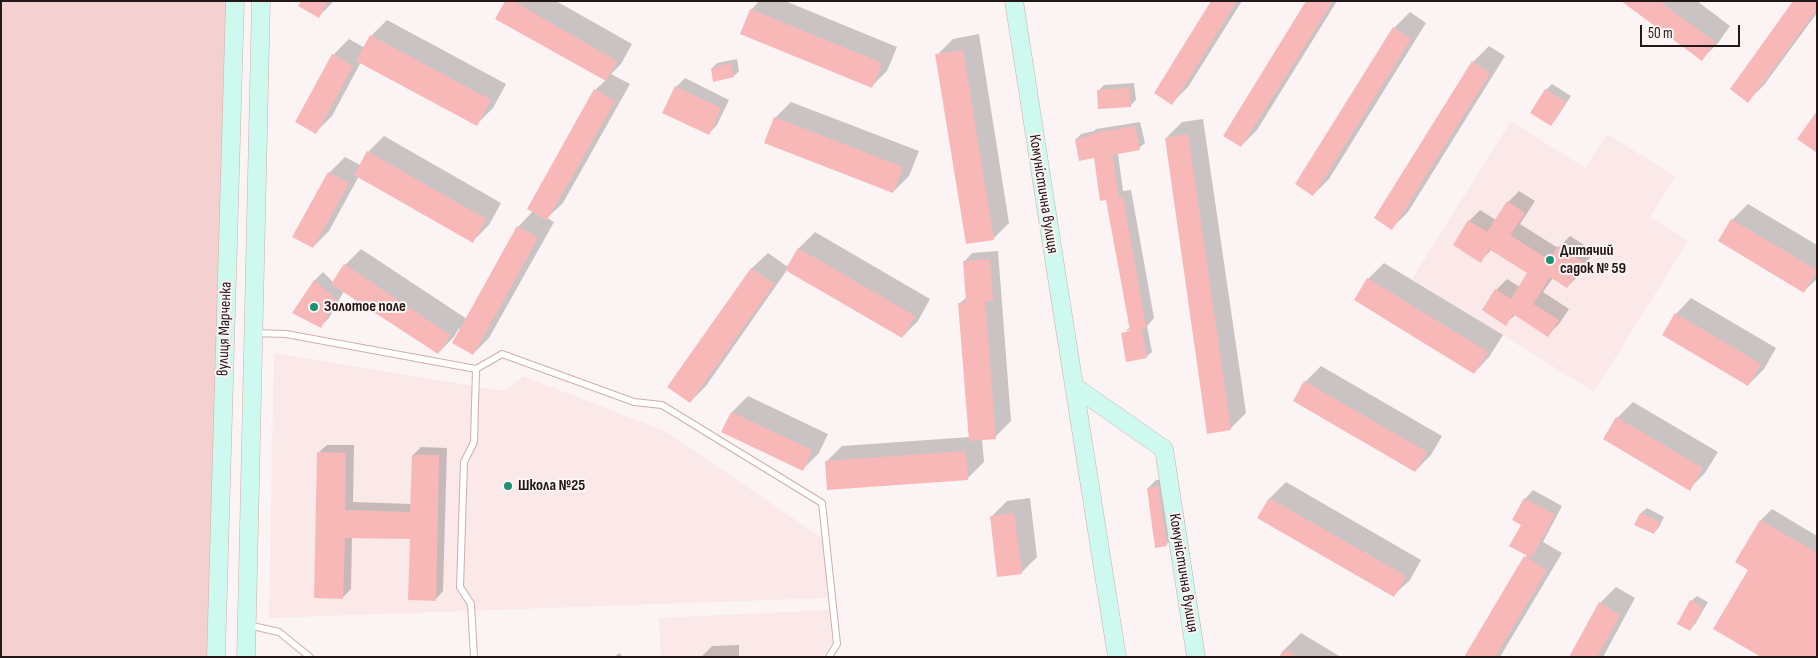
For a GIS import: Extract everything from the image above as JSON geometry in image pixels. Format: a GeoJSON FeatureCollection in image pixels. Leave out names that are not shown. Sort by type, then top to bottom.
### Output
{"type":"FeatureCollection","features":[{"type":"Feature","properties":{"kind":"street","name":"вулиця Марченка"},"geometry":{"type":"LineString","coordinates":[[216,657],[235,1]]}},
{"type":"Feature","properties":{"kind":"street","name":"вулиця Марченка"},"geometry":{"type":"LineString","coordinates":[[246,657],[261,1]]}},
{"type":"Feature","properties":{"kind":"street","name":"Комуністична вулиця"},"geometry":{"type":"LineString","coordinates":[[1014,1],[1050,243],[1075,386],[1117,657]]}},
{"type":"Feature","properties":{"kind":"street","name":"Комуністична вулиця"},"geometry":{"type":"LineString","coordinates":[[1075,386],[1164,449],[1196,657]]}},
{"type":"Feature","properties":{"kind":"lane"},"geometry":{"type":"LineString","coordinates":[[254,333],[286,334],[476,370],[502,354],[634,402],[662,405],[822,503],[837,644],[829,657]]}},
{"type":"Feature","properties":{"kind":"lane"},"geometry":{"type":"LineString","coordinates":[[474,657],[471,604],[460,587],[464,462],[474,442],[476,370]]}},
{"type":"Feature","properties":{"kind":"lane"},"geometry":{"type":"LineString","coordinates":[[247,624],[279,632],[310,657]]}},
{"type":"Feature","properties":{"kind":"shaded area"},"geometry":{"type":"Polygon","coordinates":[[[1,1],[227,1],[210,657],[1,657],[1,1]]]}},
{"type":"Feature","properties":{"kind":"shaded area","name":"Дитячий садок № 59"},"geometry":{"type":"Polygon","coordinates":[[[1511,121],[1585,168],[1607,134],[1675,176],[1650,217],[1688,241],[1594,392],[1412,279],[1511,121]]]}},
{"type":"Feature","properties":{"kind":"shaded area","name":"Школа №25"},"geometry":{"type":"Polygon","coordinates":[[[274,353],[504,391],[523,376],[665,431],[825,540],[827,598],[269,618],[274,353]]]}},
{"type":"Feature","properties":{"kind":"shaded area"},"geometry":{"type":"Polygon","coordinates":[[[829,610],[832,642],[823,657],[661,657],[659,618],[829,610]]]}},
{"type":"Feature","properties":{"kind":"building"},"geometry":{"type":"Polygon","coordinates":[[[301,1],[328,1],[319,18],[298,6],[301,1]]]}},
{"type":"Feature","properties":{"kind":"building"},"geometry":{"type":"Polygon","coordinates":[[[505,1],[513,1],[617,61],[606,81],[495,19],[505,1]]]}},
{"type":"Feature","properties":{"kind":"building"},"geometry":{"type":"Polygon","coordinates":[[[1211,1],[1237,1],[1172,105],[1154,93],[1211,1]]]}},
{"type":"Feature","properties":{"kind":"building"},"geometry":{"type":"Polygon","coordinates":[[[1306,1],[1333,1],[1241,147],[1223,136],[1306,1]]]}},
{"type":"Feature","properties":{"kind":"building"},"geometry":{"type":"Polygon","coordinates":[[[1621,1],[1659,1],[1715,42],[1702,61],[1621,1]]]}},
{"type":"Feature","properties":{"kind":"building"},"geometry":{"type":"Polygon","coordinates":[[[1793,1],[1817,1],[1817,9],[1748,103],[1730,89],[1793,1]]]}},
{"type":"Feature","properties":{"kind":"building"},"geometry":{"type":"Polygon","coordinates":[[[750,9],[882,63],[872,88],[740,34],[750,9]]]}},
{"type":"Feature","properties":{"kind":"building"},"geometry":{"type":"Polygon","coordinates":[[[1393,27],[1411,39],[1313,196],[1295,184],[1393,27]]]}},
{"type":"Feature","properties":{"kind":"building"},"geometry":{"type":"Polygon","coordinates":[[[370,35],[491,100],[477,126],[356,61],[370,35]]]}},
{"type":"Feature","properties":{"kind":"building"},"geometry":{"type":"Polygon","coordinates":[[[963,50],[994,240],[966,244],[935,54],[963,50]]]}},
{"type":"Feature","properties":{"kind":"building"},"geometry":{"type":"Polygon","coordinates":[[[332,54],[353,66],[316,134],[295,122],[332,54]]]}},
{"type":"Feature","properties":{"kind":"building"},"geometry":{"type":"Polygon","coordinates":[[[1472,61],[1490,73],[1392,230],[1374,218],[1472,61]]]}},
{"type":"Feature","properties":{"kind":"building"},"geometry":{"type":"Polygon","coordinates":[[[731,63],[734,77],[713,82],[711,68],[731,63]]]}},
{"type":"Feature","properties":{"kind":"building"},"geometry":{"type":"Polygon","coordinates":[[[675,86],[721,108],[709,135],[662,113],[675,86]]]}},
{"type":"Feature","properties":{"kind":"building"},"geometry":{"type":"Polygon","coordinates":[[[1129,88],[1131,107],[1098,109],[1097,90],[1129,88]]]}},
{"type":"Feature","properties":{"kind":"building"},"geometry":{"type":"Polygon","coordinates":[[[594,89],[615,101],[547,220],[527,209],[594,89]]]}},
{"type":"Feature","properties":{"kind":"building"},"geometry":{"type":"Polygon","coordinates":[[[1545,89],[1566,102],[1551,126],[1530,113],[1545,89]]]}},
{"type":"Feature","properties":{"kind":"building"},"geometry":{"type":"Polygon","coordinates":[[[1817,111],[1817,153],[1797,139],[1817,111]]]}},
{"type":"Feature","properties":{"kind":"building"},"geometry":{"type":"Polygon","coordinates":[[[774,117],[903,167],[893,193],[764,143],[774,117]]]}},
{"type":"Feature","properties":{"kind":"building"},"geometry":{"type":"Polygon","coordinates":[[[1135,126],[1140,150],[1112,155],[1119,198],[1123,197],[1146,328],[1141,329],[1147,358],[1126,362],[1121,333],[1130,331],[1106,200],[1100,201],[1094,158],[1079,161],[1075,139],[1090,136],[1090,134],[1135,126]]]}},
{"type":"Feature","properties":{"kind":"building"},"geometry":{"type":"Polygon","coordinates":[[[1188,134],[1231,430],[1207,434],[1165,138],[1188,134]]]}},
{"type":"Feature","properties":{"kind":"building"},"geometry":{"type":"Polygon","coordinates":[[[367,151],[486,219],[473,243],[354,175],[367,151]]]}},
{"type":"Feature","properties":{"kind":"building"},"geometry":{"type":"Polygon","coordinates":[[[328,172],[349,183],[313,248],[292,237],[328,172]]]}},
{"type":"Feature","properties":{"kind":"building"},"geometry":{"type":"Polygon","coordinates":[[[1507,201],[1525,213],[1510,235],[1549,260],[1558,246],[1584,263],[1567,288],[1550,277],[1533,304],[1559,320],[1548,337],[1513,314],[1506,326],[1482,310],[1495,289],[1511,299],[1527,273],[1489,249],[1481,263],[1453,245],[1468,220],[1487,232],[1507,201]]]}},
{"type":"Feature","properties":{"kind":"building"},"geometry":{"type":"Polygon","coordinates":[[[1731,219],[1817,270],[1804,293],[1718,241],[1731,219]]]}},
{"type":"Feature","properties":{"kind":"building"},"geometry":{"type":"Polygon","coordinates":[[[517,226],[538,238],[473,355],[452,343],[517,226]]]}},
{"type":"Feature","properties":{"kind":"building"},"geometry":{"type":"Polygon","coordinates":[[[798,248],[915,316],[902,338],[785,270],[798,248]]]}},
{"type":"Feature","properties":{"kind":"building"},"geometry":{"type":"Polygon","coordinates":[[[990,259],[993,301],[985,301],[996,439],[969,441],[958,303],[966,303],[963,261],[990,259]]]}},
{"type":"Feature","properties":{"kind":"building"},"geometry":{"type":"Polygon","coordinates":[[[344,264],[450,335],[438,354],[331,284],[344,264]]]}},
{"type":"Feature","properties":{"kind":"building"},"geometry":{"type":"Polygon","coordinates":[[[751,268],[774,284],[690,403],[667,387],[751,268]]]}},
{"type":"Feature","properties":{"kind":"building"},"geometry":{"type":"Polygon","coordinates":[[[1367,278],[1488,352],[1474,374],[1354,300],[1367,278]]]}},
{"type":"Feature","properties":{"kind":"building","name":"Золотое поле"},"geometry":{"type":"Polygon","coordinates":[[[314,280],[336,300],[321,328],[292,313],[314,280]]]}},
{"type":"Feature","properties":{"kind":"building"},"geometry":{"type":"Polygon","coordinates":[[[1675,313],[1761,364],[1748,386],[1662,335],[1675,313]]]}},
{"type":"Feature","properties":{"kind":"building"},"geometry":{"type":"Polygon","coordinates":[[[1304,381],[1427,452],[1415,472],[1293,401],[1304,381]]]}},
{"type":"Feature","properties":{"kind":"building"},"geometry":{"type":"Polygon","coordinates":[[[731,412],[812,450],[803,471],[721,432],[731,412]]]}},
{"type":"Feature","properties":{"kind":"building"},"geometry":{"type":"Polygon","coordinates":[[[1616,417],[1703,468],[1690,491],[1603,439],[1616,417]]]}},
{"type":"Feature","properties":{"kind":"building"},"geometry":{"type":"Polygon","coordinates":[[[966,451],[968,480],[827,490],[825,461],[966,451]]]}},
{"type":"Feature","properties":{"kind":"building"},"geometry":{"type":"Polygon","coordinates":[[[317,452],[346,453],[345,510],[410,512],[412,455],[439,455],[436,601],[408,600],[410,539],[345,538],[343,599],[314,598],[317,452]]]}},
{"type":"Feature","properties":{"kind":"building"},"geometry":{"type":"Polygon","coordinates":[[[1158,486],[1167,546],[1155,548],[1147,488],[1158,486]]]}},
{"type":"Feature","properties":{"kind":"building"},"geometry":{"type":"Polygon","coordinates":[[[1269,498],[1406,576],[1394,597],[1257,518],[1269,498]]]}},
{"type":"Feature","properties":{"kind":"building"},"geometry":{"type":"Polygon","coordinates":[[[1524,498],[1555,515],[1531,558],[1509,546],[1521,525],[1512,520],[1524,498]]]}},
{"type":"Feature","properties":{"kind":"building"},"geometry":{"type":"Polygon","coordinates":[[[1014,513],[1022,574],[997,577],[990,516],[1014,513]]]}},
{"type":"Feature","properties":{"kind":"building"},"geometry":{"type":"Polygon","coordinates":[[[1640,513],[1660,522],[1654,534],[1634,525],[1640,513]]]}},
{"type":"Feature","properties":{"kind":"building"},"geometry":{"type":"Polygon","coordinates":[[[1760,520],[1817,553],[1817,657],[1761,657],[1713,629],[1748,570],[1735,562],[1760,520]]]}},
{"type":"Feature","properties":{"kind":"building"},"geometry":{"type":"Polygon","coordinates":[[[1524,556],[1547,570],[1495,657],[1464,657],[1524,556]]]}},
{"type":"Feature","properties":{"kind":"building"},"geometry":{"type":"Polygon","coordinates":[[[1690,600],[1703,607],[1690,631],[1677,624],[1690,600]]]}},
{"type":"Feature","properties":{"kind":"building"},"geometry":{"type":"Polygon","coordinates":[[[1599,602],[1620,615],[1597,657],[1569,657],[1599,602]]]}},
{"type":"Feature","properties":{"kind":"building"},"geometry":{"type":"Polygon","coordinates":[[[1284,649],[1298,657],[1279,657],[1284,649]]]}},
{"type":"Feature","properties":{"kind":"place","name":"Дитячий садок № 59"},"geometry":{"type":"Point","coordinates":[1550,260]}},
{"type":"Feature","properties":{"kind":"place","name":"Золотое поле"},"geometry":{"type":"Point","coordinates":[314,307]}},
{"type":"Feature","properties":{"kind":"place","name":"Школа №25"},"geometry":{"type":"Point","coordinates":[508,486]}}]}
